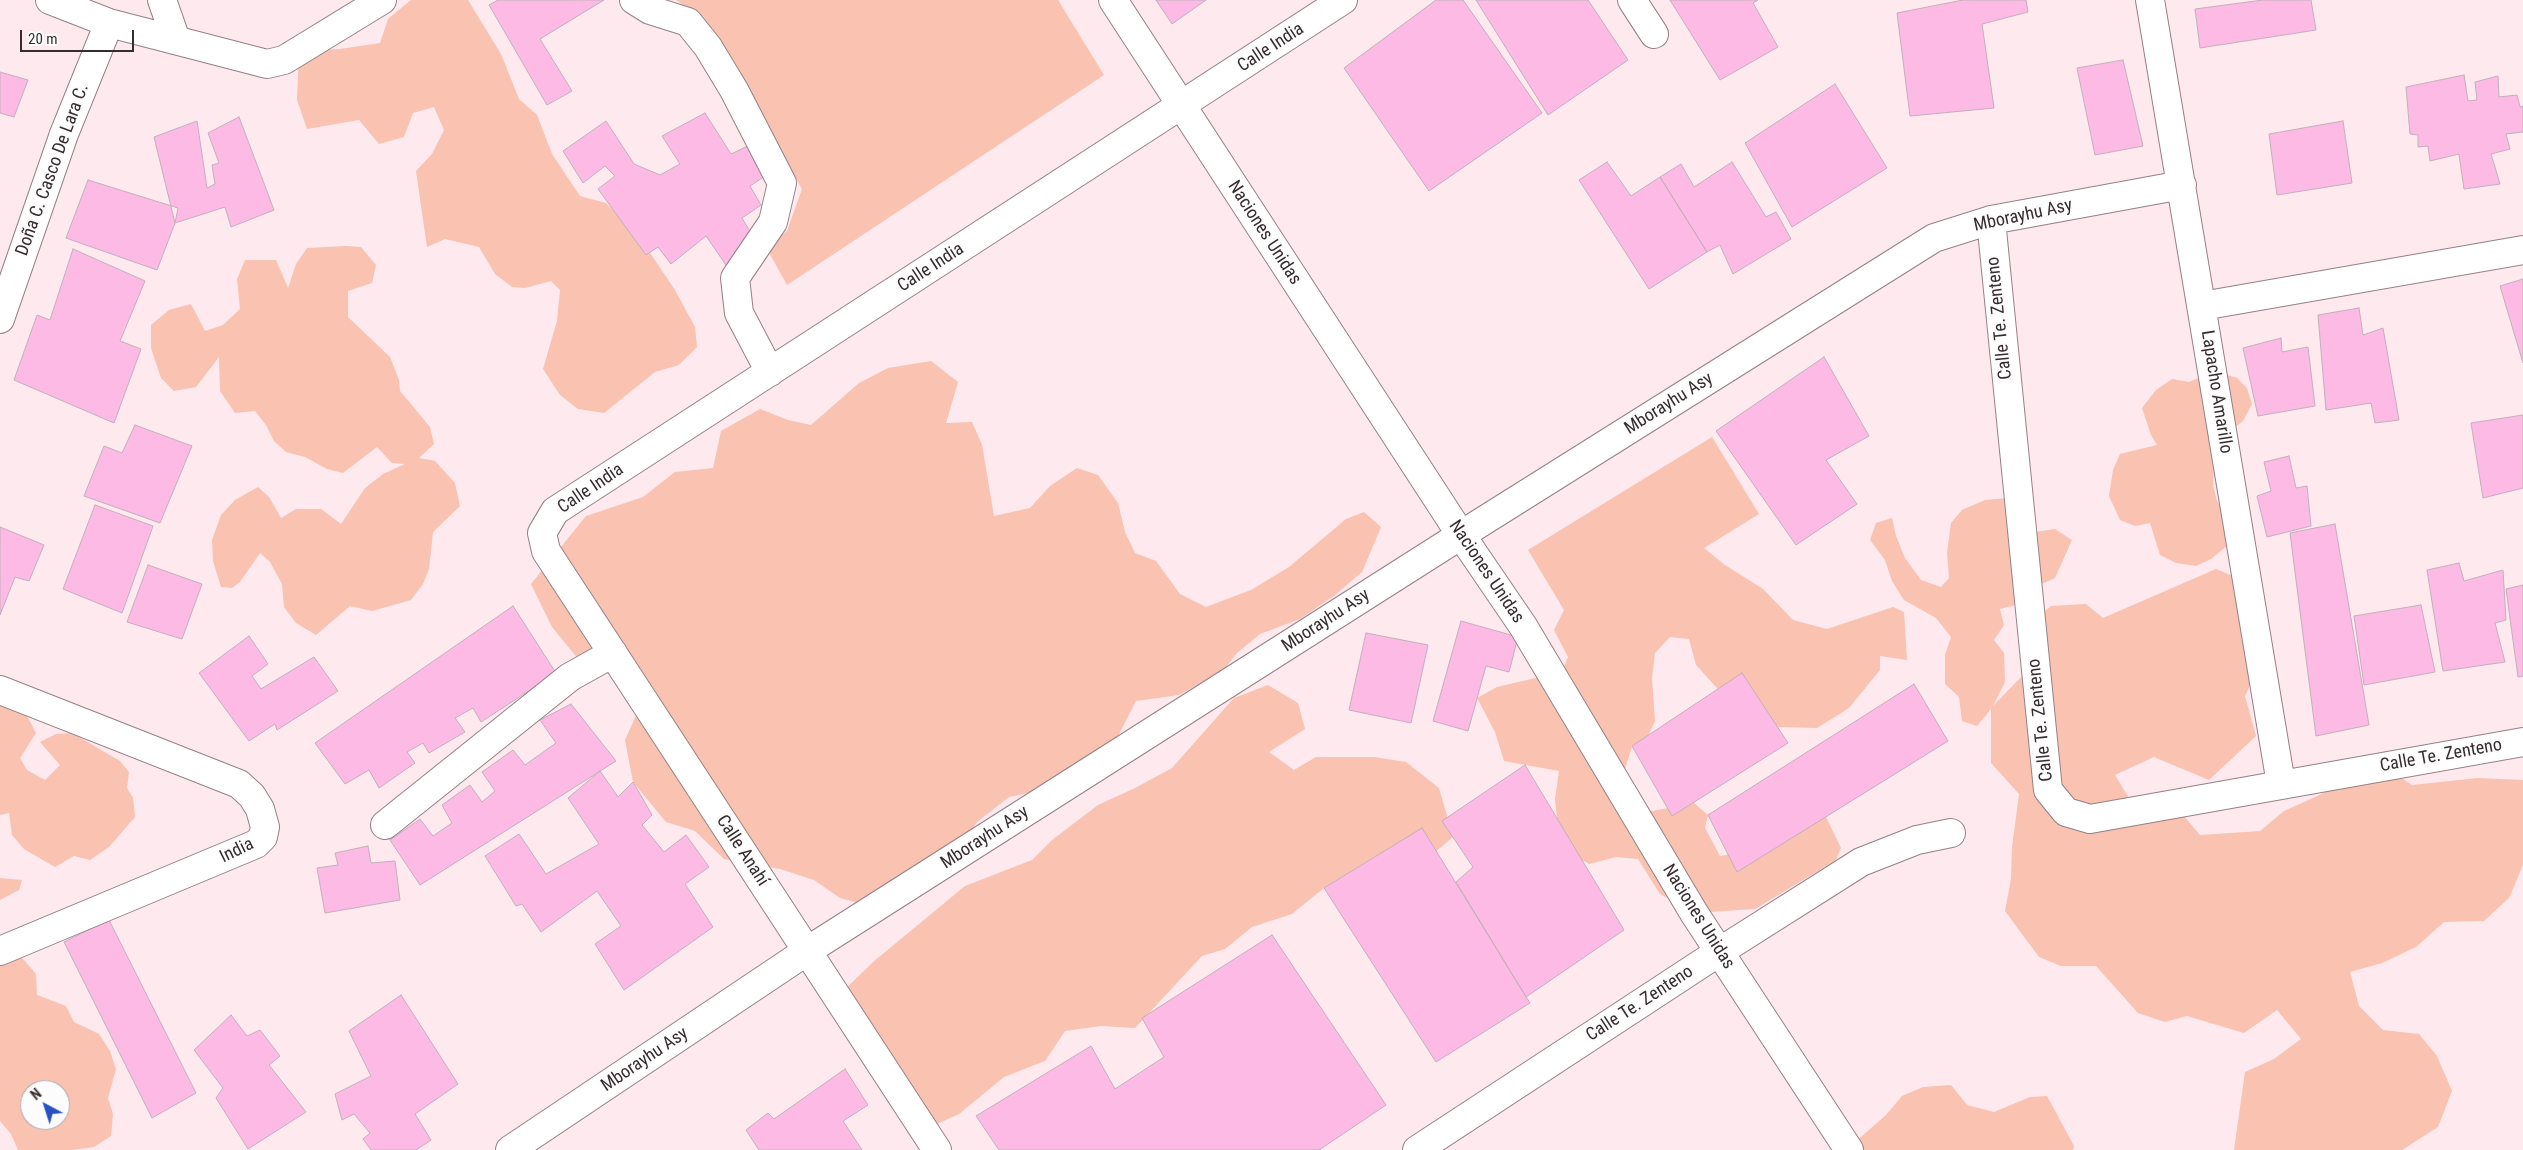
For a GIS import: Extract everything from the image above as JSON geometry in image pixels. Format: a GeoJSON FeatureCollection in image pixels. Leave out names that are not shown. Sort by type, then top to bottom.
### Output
{"type":"FeatureCollection","features":[{"type":"Feature","properties":{"kind":"street"},"geometry":{"type":"LineString","coordinates":[[50,0],[109,23],[267,64],[284,60],[382,0]]}},
{"type":"Feature","properties":{"kind":"street"},"geometry":{"type":"LineString","coordinates":[[162,0],[176,40]]}},
{"type":"Feature","properties":{"kind":"street"},"geometry":{"type":"LineString","coordinates":[[634,0],[650,10],[688,22],[708,47],[734,90],[782,183],[773,222],[735,278],[739,312],[770,372]]}},
{"type":"Feature","properties":{"kind":"street","name":"Naciones Unidas"},"geometry":{"type":"LineString","coordinates":[[1113,0],[1553,674],[1719,952],[1849,1150]]}},
{"type":"Feature","properties":{"kind":"street","name":"Calle India"},"geometry":{"type":"LineString","coordinates":[[546,551],[542,533],[555,511],[1343,0]]}},
{"type":"Feature","properties":{"kind":"street"},"geometry":{"type":"LineString","coordinates":[[1632,0],[1654,34]]}},
{"type":"Feature","properties":{"kind":"street","name":"Lapacho Amarillo"},"geometry":{"type":"LineString","coordinates":[[2150,0],[2281,784]]}},
{"type":"Feature","properties":{"kind":"street","name":"Doña C. Casco De Lara C."},"geometry":{"type":"LineString","coordinates":[[0,319],[64,134],[109,23]]}},
{"type":"Feature","properties":{"kind":"street","name":"Mborayhu Asy"},"geometry":{"type":"LineString","coordinates":[[510,1150],[807,951],[1461,535],[1934,238],[1991,220],[2182,185]]}},
{"type":"Feature","properties":{"kind":"street","name":"Calle Te. Zenteno"},"geometry":{"type":"LineString","coordinates":[[1991,220],[2048,790],[2066,812],[2090,819],[2523,742]]}},
{"type":"Feature","properties":{"kind":"street"},"geometry":{"type":"LineString","coordinates":[[2202,306],[2523,250]]}},
{"type":"Feature","properties":{"kind":"street","name":"Calle Anahí"},"geometry":{"type":"LineString","coordinates":[[546,551],[937,1150]]}},
{"type":"Feature","properties":{"kind":"street"},"geometry":{"type":"LineString","coordinates":[[385,825],[570,678],[613,653]]}},
{"type":"Feature","properties":{"kind":"street","name":"India"},"geometry":{"type":"LineString","coordinates":[[0,690],[239,784],[252,796],[260,810],[265,827],[263,837],[256,844],[0,951]]}},
{"type":"Feature","properties":{"kind":"street","name":"Calle Te. Zenteno"},"geometry":{"type":"LineString","coordinates":[[1417,1150],[1719,952],[1862,862],[1917,840],[1951,833]]}},
{"type":"Feature","properties":{"kind":"shaded area"},"geometry":{"type":"Polygon","coordinates":[[[411,0],[468,0],[501,54],[519,99],[537,115],[552,154],[580,196],[606,203],[628,225],[648,250],[675,290],[695,327],[697,347],[679,365],[655,372],[604,413],[578,409],[560,395],[543,369],[557,321],[560,290],[551,281],[525,288],[512,287],[495,274],[479,247],[445,239],[427,247],[416,171],[432,154],[444,130],[434,107],[413,113],[404,137],[379,144],[359,120],[307,129],[297,100],[299,51],[340,49],[380,43],[388,19],[411,0]]]}},
{"type":"Feature","properties":{"kind":"shaded area"},"geometry":{"type":"Polygon","coordinates":[[[676,0],[1058,0],[1104,75],[787,285],[766,247],[787,231],[802,189],[699,16],[676,0]]]}},
{"type":"Feature","properties":{"kind":"shaded area"},"geometry":{"type":"Polygon","coordinates":[[[361,247],[376,265],[372,283],[348,291],[348,317],[390,357],[399,380],[400,391],[430,427],[434,444],[419,458],[435,461],[455,483],[460,506],[433,532],[429,569],[423,584],[411,600],[372,611],[350,606],[316,635],[296,623],[284,607],[282,584],[270,562],[260,553],[240,582],[232,588],[221,587],[213,561],[212,540],[221,515],[235,500],[258,487],[269,497],[281,518],[296,509],[321,509],[341,524],[365,488],[383,474],[405,464],[392,463],[377,447],[343,473],[327,469],[305,457],[286,452],[274,441],[266,425],[255,411],[235,413],[220,391],[219,357],[196,387],[174,391],[161,378],[151,348],[151,325],[169,310],[191,304],[205,331],[223,325],[240,309],[237,279],[245,260],[276,260],[288,288],[296,264],[307,248],[361,247]]]}},
{"type":"Feature","properties":{"kind":"shaded area"},"geometry":{"type":"Polygon","coordinates":[[[931,361],[958,382],[946,423],[972,422],[982,445],[994,516],[1030,508],[1050,486],[1077,468],[1098,475],[1118,503],[1125,532],[1135,553],[1156,561],[1180,594],[1206,607],[1251,590],[1289,567],[1346,519],[1364,512],[1381,527],[1362,572],[1335,595],[1300,619],[1260,634],[1237,653],[1223,671],[1179,695],[1136,701],[1115,742],[1037,791],[1009,797],[977,822],[955,857],[862,904],[840,898],[814,880],[780,869],[724,859],[695,831],[666,822],[633,782],[625,740],[643,700],[633,665],[579,660],[552,627],[531,584],[586,516],[643,497],[675,472],[713,468],[721,431],[760,409],[788,420],[811,425],[859,383],[888,368],[931,361]]]}},
{"type":"Feature","properties":{"kind":"shaded area"},"geometry":{"type":"Polygon","coordinates":[[[2214,371],[2237,378],[2247,388],[2252,404],[2243,421],[2229,432],[2226,455],[2214,469],[2213,485],[2217,501],[2230,522],[2233,541],[2211,559],[2196,566],[2176,563],[2160,555],[2150,523],[2135,526],[2120,520],[2109,496],[2113,470],[2120,454],[2157,445],[2151,435],[2142,408],[2156,390],[2172,379],[2189,382],[2214,371]]]}},
{"type":"Feature","properties":{"kind":"shaded area"},"geometry":{"type":"Polygon","coordinates":[[[1712,437],[1759,514],[1704,548],[1725,565],[1763,589],[1793,620],[1827,629],[1893,607],[1904,612],[1907,660],[1880,656],[1880,670],[1849,708],[1817,728],[1778,727],[1741,698],[1718,689],[1696,665],[1689,639],[1670,637],[1655,653],[1652,678],[1655,721],[1648,736],[1632,746],[1623,776],[1647,812],[1694,803],[1708,815],[1705,828],[1720,856],[1759,849],[1806,813],[1826,817],[1841,848],[1836,860],[1755,909],[1694,913],[1660,894],[1638,859],[1616,857],[1589,864],[1572,854],[1557,818],[1555,799],[1559,771],[1504,761],[1495,732],[1477,698],[1497,687],[1553,674],[1561,674],[1568,657],[1554,630],[1564,610],[1528,550],[1712,437]]]}},
{"type":"Feature","properties":{"kind":"shaded area"},"geometry":{"type":"Polygon","coordinates":[[[2008,498],[2035,532],[2055,529],[2072,540],[2055,578],[2035,587],[2016,605],[2000,609],[2004,625],[1994,640],[2004,653],[2005,682],[1993,706],[2027,671],[2030,624],[2051,606],[2086,604],[2103,618],[2216,569],[2247,582],[2261,662],[2245,696],[2256,736],[2209,780],[2154,757],[2115,775],[2135,808],[2172,802],[2200,835],[2260,831],[2284,811],[2384,766],[2412,785],[2478,778],[2523,780],[2523,865],[2509,898],[2484,921],[2444,922],[2416,947],[2382,963],[2350,972],[2359,1006],[2383,1030],[2419,1034],[2437,1056],[2452,1091],[2438,1127],[2402,1150],[2234,1150],[2245,1072],[2274,1059],[2301,1039],[2277,1010],[2244,1033],[2187,1016],[2165,1022],[2138,1013],[2096,966],[2061,966],[2039,957],[2005,911],[2011,879],[2012,847],[2019,794],[1991,763],[1991,709],[1977,726],[1962,721],[1959,697],[1945,684],[1945,655],[1951,637],[1936,618],[1904,600],[1892,581],[1885,560],[1870,540],[1876,523],[1892,518],[1896,536],[1905,558],[1921,580],[1941,587],[1949,578],[1947,553],[1951,523],[1962,510],[1985,500],[2008,498]]]}},
{"type":"Feature","properties":{"kind":"shaded area"},"geometry":{"type":"Polygon","coordinates":[[[1268,685],[1298,703],[1305,729],[1269,752],[1294,770],[1316,757],[1374,757],[1406,762],[1439,788],[1453,837],[1408,875],[1376,856],[1324,888],[1292,914],[1252,927],[1225,949],[1202,956],[1135,1028],[1101,1026],[1065,1031],[1045,1061],[1004,1077],[959,1114],[924,1130],[827,1007],[873,962],[965,886],[1032,860],[1052,840],[1098,805],[1172,768],[1234,698],[1268,685]]]}},
{"type":"Feature","properties":{"kind":"shaded area"},"geometry":{"type":"Polygon","coordinates":[[[0,702],[26,714],[36,733],[20,758],[27,770],[45,780],[60,765],[40,742],[56,734],[72,733],[120,761],[129,772],[127,788],[133,798],[135,817],[109,847],[90,860],[74,856],[55,867],[24,849],[12,835],[9,813],[0,815],[0,702]]]}},
{"type":"Feature","properties":{"kind":"shaded area"},"geometry":{"type":"Polygon","coordinates":[[[0,878],[22,880],[19,890],[0,900],[0,878]]]}},
{"type":"Feature","properties":{"kind":"shaded area"},"geometry":{"type":"Polygon","coordinates":[[[12,946],[36,974],[37,995],[66,1006],[74,1022],[99,1034],[110,1051],[116,1069],[108,1098],[113,1114],[111,1136],[94,1147],[72,1150],[18,1150],[11,1134],[0,1121],[0,960],[12,946]]]}},
{"type":"Feature","properties":{"kind":"shaded area"},"geometry":{"type":"Polygon","coordinates":[[[1951,1085],[1967,1105],[1994,1112],[2030,1097],[2047,1096],[2074,1146],[2073,1150],[1846,1150],[1886,1115],[1902,1096],[1923,1087],[1951,1085]]]}},
{"type":"Feature","properties":{"kind":"building"},"geometry":{"type":"Polygon","coordinates":[[[498,0],[604,0],[540,39],[572,91],[547,105],[489,5],[498,0]]]}},
{"type":"Feature","properties":{"kind":"building"},"geometry":{"type":"Polygon","coordinates":[[[1156,0],[1206,0],[1172,24],[1156,0]]]}},
{"type":"Feature","properties":{"kind":"building"},"geometry":{"type":"Polygon","coordinates":[[[1436,0],[1463,0],[1542,113],[1429,191],[1344,68],[1436,0]]]}},
{"type":"Feature","properties":{"kind":"building"},"geometry":{"type":"Polygon","coordinates":[[[1476,0],[1588,0],[1628,60],[1548,115],[1476,0]]]}},
{"type":"Feature","properties":{"kind":"building"},"geometry":{"type":"Polygon","coordinates":[[[1670,0],[1758,0],[1753,3],[1778,47],[1720,80],[1670,0]]]}},
{"type":"Feature","properties":{"kind":"building"},"geometry":{"type":"Polygon","coordinates":[[[1963,0],[2026,0],[2028,12],[1982,24],[1994,108],[1910,116],[1897,13],[1963,0]]]}},
{"type":"Feature","properties":{"kind":"building"},"geometry":{"type":"Polygon","coordinates":[[[2263,0],[2311,0],[2316,30],[2200,48],[2195,9],[2263,0]]]}},
{"type":"Feature","properties":{"kind":"building"},"geometry":{"type":"Polygon","coordinates":[[[2123,60],[2143,146],[2095,155],[2077,68],[2123,60]]]}},
{"type":"Feature","properties":{"kind":"building"},"geometry":{"type":"Polygon","coordinates":[[[0,72],[28,80],[14,117],[0,113],[0,72]]]}},
{"type":"Feature","properties":{"kind":"building"},"geometry":{"type":"Polygon","coordinates":[[[2464,75],[2468,101],[2477,100],[2475,82],[2498,76],[2499,97],[2517,95],[2520,107],[2523,106],[2523,132],[2506,134],[2510,149],[2491,154],[2500,184],[2464,189],[2459,154],[2430,161],[2428,146],[2418,147],[2418,135],[2410,134],[2406,87],[2464,75]]]}},
{"type":"Feature","properties":{"kind":"building"},"geometry":{"type":"Polygon","coordinates":[[[1835,84],[1887,168],[1792,227],[1745,143],[1835,84]]]}},
{"type":"Feature","properties":{"kind":"building"},"geometry":{"type":"Polygon","coordinates":[[[705,113],[731,154],[752,144],[771,172],[750,186],[761,205],[742,218],[757,243],[726,265],[706,236],[671,264],[658,247],[646,255],[598,189],[615,176],[605,166],[583,183],[563,151],[606,121],[634,164],[660,175],[680,164],[662,136],[705,113]]]}},
{"type":"Feature","properties":{"kind":"building"},"geometry":{"type":"Polygon","coordinates":[[[239,117],[274,210],[231,227],[225,207],[175,223],[154,137],[197,121],[207,188],[215,184],[212,165],[219,163],[208,133],[239,117]]]}},
{"type":"Feature","properties":{"kind":"building"},"geometry":{"type":"Polygon","coordinates":[[[2343,121],[2352,183],[2277,195],[2269,134],[2343,121]]]}},
{"type":"Feature","properties":{"kind":"building"},"geometry":{"type":"Polygon","coordinates":[[[1607,162],[1631,196],[1660,177],[1707,252],[1649,289],[1579,180],[1607,162]]]}},
{"type":"Feature","properties":{"kind":"building"},"geometry":{"type":"Polygon","coordinates":[[[1732,162],[1766,217],[1776,212],[1791,239],[1733,274],[1720,245],[1707,252],[1660,177],[1681,164],[1694,187],[1732,162]]]}},
{"type":"Feature","properties":{"kind":"building"},"geometry":{"type":"Polygon","coordinates":[[[88,180],[178,208],[175,223],[157,270],[66,238],[88,180]]]}},
{"type":"Feature","properties":{"kind":"building"},"geometry":{"type":"Polygon","coordinates":[[[73,249],[145,281],[120,341],[141,349],[114,423],[14,380],[37,315],[50,320],[73,249]]]}},
{"type":"Feature","properties":{"kind":"building"},"geometry":{"type":"Polygon","coordinates":[[[2523,279],[2523,363],[2500,286],[2523,279]]]}},
{"type":"Feature","properties":{"kind":"building"},"geometry":{"type":"Polygon","coordinates":[[[2359,308],[2363,335],[2383,328],[2399,420],[2375,423],[2371,403],[2326,410],[2318,315],[2359,308]]]}},
{"type":"Feature","properties":{"kind":"building"},"geometry":{"type":"Polygon","coordinates":[[[2281,338],[2282,352],[2308,347],[2315,406],[2258,416],[2243,348],[2281,338]]]}},
{"type":"Feature","properties":{"kind":"building"},"geometry":{"type":"Polygon","coordinates":[[[1824,357],[1869,436],[1826,460],[1857,504],[1796,545],[1716,431],[1824,357]]]}},
{"type":"Feature","properties":{"kind":"building"},"geometry":{"type":"Polygon","coordinates":[[[2523,415],[2523,488],[2483,498],[2471,423],[2523,415]]]}},
{"type":"Feature","properties":{"kind":"building"},"geometry":{"type":"Polygon","coordinates":[[[135,425],[192,446],[160,523],[84,496],[104,446],[122,453],[135,425]]]}},
{"type":"Feature","properties":{"kind":"building"},"geometry":{"type":"Polygon","coordinates":[[[2289,456],[2296,488],[2307,486],[2311,526],[2267,537],[2257,496],[2271,491],[2264,462],[2289,456]]]}},
{"type":"Feature","properties":{"kind":"building"},"geometry":{"type":"Polygon","coordinates":[[[95,505],[153,526],[122,613],[63,589],[95,505]]]}},
{"type":"Feature","properties":{"kind":"building"},"geometry":{"type":"Polygon","coordinates":[[[2335,524],[2369,725],[2316,736],[2290,533],[2335,524]]]}},
{"type":"Feature","properties":{"kind":"building"},"geometry":{"type":"Polygon","coordinates":[[[0,527],[44,545],[29,581],[15,577],[0,615],[0,527]]]}},
{"type":"Feature","properties":{"kind":"building"},"geometry":{"type":"Polygon","coordinates":[[[2459,563],[2464,581],[2503,570],[2506,620],[2495,623],[2505,662],[2443,671],[2427,570],[2459,563]]]}},
{"type":"Feature","properties":{"kind":"building"},"geometry":{"type":"Polygon","coordinates":[[[148,565],[202,584],[182,639],[127,622],[148,565]]]}},
{"type":"Feature","properties":{"kind":"building"},"geometry":{"type":"Polygon","coordinates":[[[2523,585],[2523,676],[2518,677],[2506,589],[2523,585]]]}},
{"type":"Feature","properties":{"kind":"building"},"geometry":{"type":"Polygon","coordinates":[[[2421,605],[2435,672],[2364,685],[2354,616],[2421,605]]]}},
{"type":"Feature","properties":{"kind":"building"},"geometry":{"type":"Polygon","coordinates":[[[513,606],[556,673],[481,722],[473,708],[455,718],[465,732],[429,753],[423,743],[407,752],[415,763],[379,788],[369,770],[345,784],[315,743],[513,606]]]}},
{"type":"Feature","properties":{"kind":"building"},"geometry":{"type":"Polygon","coordinates":[[[1461,621],[1518,637],[1509,672],[1486,666],[1468,731],[1433,721],[1461,621]]]}},
{"type":"Feature","properties":{"kind":"building"},"geometry":{"type":"Polygon","coordinates":[[[1366,633],[1428,645],[1411,723],[1349,710],[1366,633]]]}},
{"type":"Feature","properties":{"kind":"building"},"geometry":{"type":"Polygon","coordinates":[[[249,636],[268,664],[252,676],[261,689],[314,657],[338,691],[277,730],[275,724],[249,741],[199,673],[249,636]]]}},
{"type":"Feature","properties":{"kind":"building"},"geometry":{"type":"Polygon","coordinates":[[[1742,673],[1788,743],[1672,816],[1632,746],[1742,673]]]}},
{"type":"Feature","properties":{"kind":"building"},"geometry":{"type":"Polygon","coordinates":[[[1914,684],[1948,741],[1737,872],[1708,815],[1914,684]]]}},
{"type":"Feature","properties":{"kind":"building"},"geometry":{"type":"Polygon","coordinates":[[[571,704],[616,761],[420,885],[390,840],[420,819],[433,836],[452,823],[442,805],[470,785],[482,802],[495,791],[482,772],[513,750],[525,765],[556,743],[540,720],[571,704]]]}},
{"type":"Feature","properties":{"kind":"building"},"geometry":{"type":"Polygon","coordinates":[[[1525,765],[1624,930],[1526,997],[1456,882],[1473,867],[1442,821],[1525,765]]]}},
{"type":"Feature","properties":{"kind":"building"},"geometry":{"type":"Polygon","coordinates":[[[600,771],[618,797],[633,782],[652,815],[642,825],[664,852],[686,835],[709,867],[685,884],[713,927],[624,990],[595,944],[621,926],[597,891],[541,932],[522,904],[516,906],[485,856],[519,834],[546,874],[599,844],[568,798],[600,771]]]}},
{"type":"Feature","properties":{"kind":"building"},"geometry":{"type":"Polygon","coordinates":[[[1422,828],[1530,1003],[1436,1062],[1324,888],[1422,828]]]}},
{"type":"Feature","properties":{"kind":"building"},"geometry":{"type":"Polygon","coordinates":[[[368,846],[371,863],[395,861],[400,900],[325,913],[317,868],[338,865],[335,853],[368,846]]]}},
{"type":"Feature","properties":{"kind":"building"},"geometry":{"type":"Polygon","coordinates":[[[109,920],[196,1093],[152,1118],[64,942],[109,920]]]}},
{"type":"Feature","properties":{"kind":"building"},"geometry":{"type":"Polygon","coordinates":[[[1272,935],[1386,1105],[1319,1150],[999,1150],[976,1116],[1091,1046],[1115,1089],[1164,1057],[1142,1018],[1272,935]]]}},
{"type":"Feature","properties":{"kind":"building"},"geometry":{"type":"Polygon","coordinates":[[[401,995],[458,1084],[415,1114],[431,1140],[416,1150],[371,1150],[363,1139],[370,1133],[354,1114],[342,1120],[335,1094],[371,1076],[349,1031],[401,995]]]}},
{"type":"Feature","properties":{"kind":"building"},"geometry":{"type":"Polygon","coordinates":[[[231,1015],[247,1036],[260,1030],[280,1056],[269,1065],[306,1112],[248,1149],[216,1098],[223,1088],[194,1050],[231,1015]]]}},
{"type":"Feature","properties":{"kind":"building"},"geometry":{"type":"Polygon","coordinates":[[[845,1069],[868,1105],[843,1121],[862,1150],[759,1150],[746,1130],[768,1113],[774,1119],[845,1069]]]}}]}
